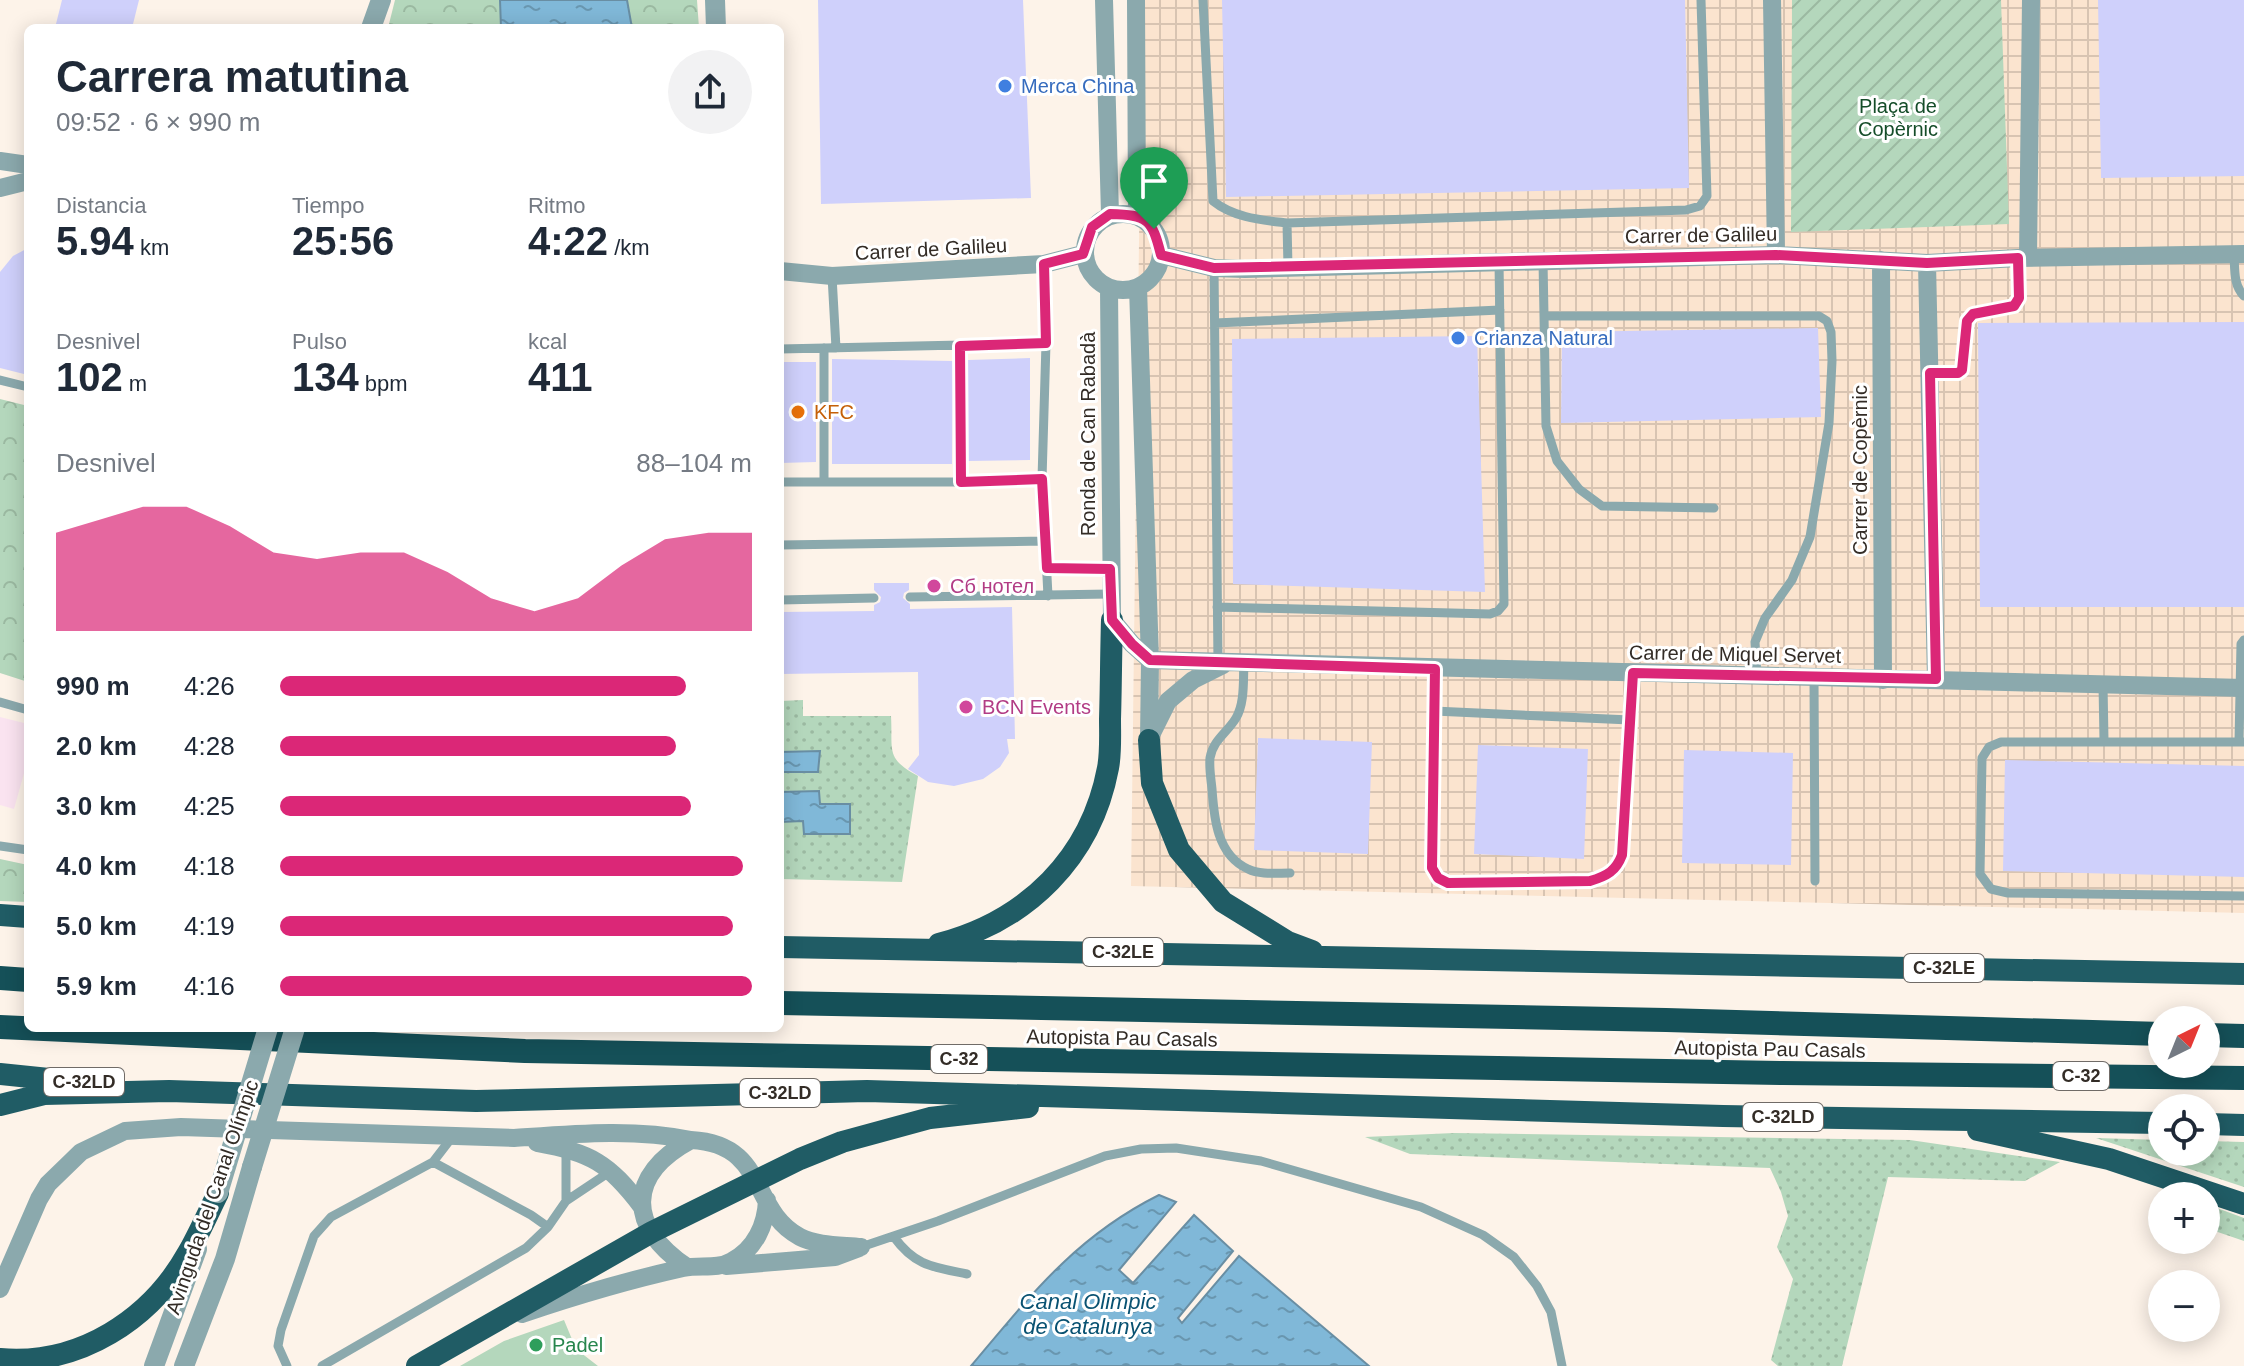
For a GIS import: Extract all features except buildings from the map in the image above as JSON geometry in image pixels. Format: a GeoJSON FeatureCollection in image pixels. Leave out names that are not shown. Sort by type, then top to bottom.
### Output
{"type":"FeatureCollection","features":[{"type":"Feature","properties":{"kind":"highway"},"geometry":{"type":"LineString","coordinates":[[922,949],[964,936],[1040,892],[1067,864],[1089,831],[1109,767],[1112,620]]}},
{"type":"Feature","properties":{"kind":"highway"},"geometry":{"type":"LineString","coordinates":[[1149,740],[1152,783],[1179,850],[1223,902],[1288,942],[1324,956]]}},
{"type":"Feature","properties":{"kind":"highway"},"geometry":{"type":"LineString","coordinates":[[0,915],[24,917]]}},
{"type":"Feature","properties":{"kind":"highway","name":"C-32LE"},"geometry":{"type":"LineString","coordinates":[[784,947],[2244,974]]}},
{"type":"Feature","properties":{"kind":"highway"},"geometry":{"type":"LineString","coordinates":[[0,978],[24,980]]}},
{"type":"Feature","properties":{"kind":"highway","name":"Autopista Pau Casals"},"geometry":{"type":"LineString","coordinates":[[784,1003],[1666,1020],[2148,1034]]}},
{"type":"Feature","properties":{"kind":"highway","name":"Autopista Pau Casals"},"geometry":{"type":"LineString","coordinates":[[0,1027],[24,1028]]}},
{"type":"Feature","properties":{"kind":"highway","name":"Autopista Pau Casals"},"geometry":{"type":"LineString","coordinates":[[109,1032],[525,1051],[1767,1073],[2244,1078]]}},
{"type":"Feature","properties":{"kind":"highway"},"geometry":{"type":"LineString","coordinates":[[2220,1035],[2244,1036]]}},
{"type":"Feature","properties":{"kind":"highway","name":"C-32LD"},"geometry":{"type":"LineString","coordinates":[[0,1074],[169,1091],[476,1101],[867,1091],[1930,1120],[2148,1123]]}},
{"type":"Feature","properties":{"kind":"highway"},"geometry":{"type":"LineString","coordinates":[[0,1105],[44,1094],[169,1091]]}},
{"type":"Feature","properties":{"kind":"highway"},"geometry":{"type":"LineString","coordinates":[[417,1366],[652,1232],[757,1179],[842,1142],[930,1118],[1131,1100]]}},
{"type":"Feature","properties":{"kind":"highway"},"geometry":{"type":"LineString","coordinates":[[1930,1120],[2109,1159],[2244,1204]]}},
{"type":"Feature","properties":{"kind":"highway"},"geometry":{"type":"LineString","coordinates":[[2220,1124],[2244,1125]]}},
{"type":"Feature","properties":{"kind":"highway"},"geometry":{"type":"LineString","coordinates":[[8,1361],[50,1363],[70,1358],[108,1341],[126,1327],[175,1274],[218,1193]]}},
{"type":"Feature","properties":{"kind":"street"},"geometry":{"type":"LineString","coordinates":[[372,24],[381,0]]}},
{"type":"Feature","properties":{"kind":"street"},"geometry":{"type":"LineString","coordinates":[[715,0],[716,24]]}},
{"type":"Feature","properties":{"kind":"street"},"geometry":{"type":"LineString","coordinates":[[1104,0],[1110,214]]}},
{"type":"Feature","properties":{"kind":"street"},"geometry":{"type":"LineString","coordinates":[[1136,0],[1137,215]]}},
{"type":"Feature","properties":{"kind":"street"},"geometry":{"type":"LineString","coordinates":[[1772,0],[1776,255]]}},
{"type":"Feature","properties":{"kind":"street"},"geometry":{"type":"LineString","coordinates":[[2023,258],[2031,0]]}},
{"type":"Feature","properties":{"kind":"street"},"geometry":{"type":"LineString","coordinates":[[0,161],[24,164]]}},
{"type":"Feature","properties":{"kind":"street"},"geometry":{"type":"LineString","coordinates":[[0,188],[24,182]]}},
{"type":"Feature","properties":{"kind":"street"},"geometry":{"type":"LineString","coordinates":[[1110,214],[1137,215],[1154,229],[1161,255],[1154,275],[1138,287],[1109,288],[1093,277],[1083,254],[1092,227],[1110,214]]}},
{"type":"Feature","properties":{"kind":"street","name":"Carrer de Galileu"},"geometry":{"type":"LineString","coordinates":[[784,271],[832,276],[1044,264],[1083,254]]}},
{"type":"Feature","properties":{"kind":"street","name":"Carrer de Galileu"},"geometry":{"type":"LineString","coordinates":[[1161,255],[1214,268],[1776,255],[1927,263],[2239,254]]}},
{"type":"Feature","properties":{"kind":"street","name":"Carrer de Copèrnic"},"geometry":{"type":"LineString","coordinates":[[1881,260],[1883,680]]}},
{"type":"Feature","properties":{"kind":"street"},"geometry":{"type":"LineString","coordinates":[[1927,263],[1936,679]]}},
{"type":"Feature","properties":{"kind":"street"},"geometry":{"type":"LineString","coordinates":[[1138,287],[1150,660],[1149,740]]}},
{"type":"Feature","properties":{"kind":"street","name":"Ronda de Can Rabadà"},"geometry":{"type":"LineString","coordinates":[[1109,288],[1112,620]]}},
{"type":"Feature","properties":{"kind":"street"},"geometry":{"type":"LineString","coordinates":[[1112,620],[1150,660]]}},
{"type":"Feature","properties":{"kind":"street","name":"Carrer de Miquel Servet"},"geometry":{"type":"LineString","coordinates":[[1150,660],[2241,688]]}},
{"type":"Feature","properties":{"kind":"street"},"geometry":{"type":"LineString","coordinates":[[1149,740],[1168,701],[1193,680],[1229,663]]}},
{"type":"Feature","properties":{"kind":"street","name":"Avinguda del Canal Olímpic"},"geometry":{"type":"LineString","coordinates":[[154,1366],[218,1193],[267,1032]]}},
{"type":"Feature","properties":{"kind":"street","name":"Avinguda del Canal Olímpic"},"geometry":{"type":"LineString","coordinates":[[184,1366],[225,1259],[294,1032]]}},
{"type":"Feature","properties":{"kind":"street"},"geometry":{"type":"LineString","coordinates":[[0,1289],[39,1199],[48,1184],[81,1152],[125,1131],[181,1127],[514,1138],[564,1134],[648,1135],[717,1143],[745,1163],[777,1217],[797,1236],[807,1241],[861,1247]]}},
{"type":"Feature","properties":{"kind":"street"},"geometry":{"type":"LineString","coordinates":[[514,1138],[566,1148],[595,1158],[611,1171],[642,1207],[662,1247],[687,1267]]}},
{"type":"Feature","properties":{"kind":"street"},"geometry":{"type":"LineString","coordinates":[[642,1207],[648,1175],[656,1164],[691,1140]]}},
{"type":"Feature","properties":{"kind":"street"},"geometry":{"type":"LineString","coordinates":[[717,1266],[732,1261],[753,1244],[764,1221],[767,1200]]}},
{"type":"Feature","properties":{"kind":"street"},"geometry":{"type":"LineString","coordinates":[[490,1325],[545,1306],[687,1267],[835,1257],[861,1247]]}},
{"type":"Feature","properties":{"kind":"lane"},"geometry":{"type":"LineString","coordinates":[[1203,0],[1213,201],[1223,210],[1238,215],[1287,223],[1686,210],[1700,206],[1707,196],[1701,0]]}},
{"type":"Feature","properties":{"kind":"lane"},"geometry":{"type":"LineString","coordinates":[[1287,223],[1288,267]]}},
{"type":"Feature","properties":{"kind":"lane"},"geometry":{"type":"LineString","coordinates":[[2239,254],[2235,279],[2238,291],[2244,296]]}},
{"type":"Feature","properties":{"kind":"lane"},"geometry":{"type":"LineString","coordinates":[[1930,373],[1958,373],[1962,370],[1967,321],[1973,314],[2014,306],[2019,298],[2023,258]]}},
{"type":"Feature","properties":{"kind":"lane"},"geometry":{"type":"LineString","coordinates":[[1543,261],[1546,426],[1557,461],[1579,489],[1602,506],[1714,508]]}},
{"type":"Feature","properties":{"kind":"lane"},"geometry":{"type":"LineString","coordinates":[[1217,607],[1490,614],[1504,604],[1499,262]]}},
{"type":"Feature","properties":{"kind":"lane"},"geometry":{"type":"LineString","coordinates":[[1044,264],[1046,343],[1042,479],[1048,596]]}},
{"type":"Feature","properties":{"kind":"lane"},"geometry":{"type":"LineString","coordinates":[[1214,268],[1217,607],[1241,707],[1236,720],[1214,744],[1210,760],[1214,822],[1231,856],[1245,868],[1257,873],[1290,873]]}},
{"type":"Feature","properties":{"kind":"lane"},"geometry":{"type":"LineString","coordinates":[[832,276],[836,348]]}},
{"type":"Feature","properties":{"kind":"lane"},"geometry":{"type":"LineString","coordinates":[[1215,323],[1500,310]]}},
{"type":"Feature","properties":{"kind":"lane"},"geometry":{"type":"LineString","coordinates":[[1545,316],[1819,316],[1827,321],[1831,332],[1832,361],[1829,423],[1810,537],[1792,580],[1765,618],[1755,642],[1757,676]]}},
{"type":"Feature","properties":{"kind":"lane"},"geometry":{"type":"LineString","coordinates":[[784,349],[1046,343]]}},
{"type":"Feature","properties":{"kind":"lane"},"geometry":{"type":"LineString","coordinates":[[960,346],[961,482]]}},
{"type":"Feature","properties":{"kind":"lane"},"geometry":{"type":"LineString","coordinates":[[824,348],[824,481]]}},
{"type":"Feature","properties":{"kind":"lane"},"geometry":{"type":"LineString","coordinates":[[0,380],[24,386]]}},
{"type":"Feature","properties":{"kind":"lane"},"geometry":{"type":"LineString","coordinates":[[784,482],[1042,479]]}},
{"type":"Feature","properties":{"kind":"lane"},"geometry":{"type":"LineString","coordinates":[[784,545],[1045,541]]}},
{"type":"Feature","properties":{"kind":"lane"},"geometry":{"type":"LineString","coordinates":[[1047,568],[1110,569]]}},
{"type":"Feature","properties":{"kind":"lane"},"geometry":{"type":"LineString","coordinates":[[910,597],[1110,594]]}},
{"type":"Feature","properties":{"kind":"lane"},"geometry":{"type":"LineString","coordinates":[[784,600],[874,598]]}},
{"type":"Feature","properties":{"kind":"lane"},"geometry":{"type":"LineString","coordinates":[[2244,640],[2241,644],[2242,742],[2001,742],[1989,747],[1982,758],[1980,874],[1991,889],[2008,893],[2244,896]]}},
{"type":"Feature","properties":{"kind":"lane"},"geometry":{"type":"LineString","coordinates":[[1435,669],[1432,868],[1438,878],[1448,883],[1590,881],[1605,877],[1618,867],[1622,855],[1633,673]]}},
{"type":"Feature","properties":{"kind":"lane"},"geometry":{"type":"LineString","coordinates":[[1814,678],[1815,881]]}},
{"type":"Feature","properties":{"kind":"lane"},"geometry":{"type":"LineString","coordinates":[[2103,684],[2104,741]]}},
{"type":"Feature","properties":{"kind":"lane"},"geometry":{"type":"LineString","coordinates":[[0,702],[24,709]]}},
{"type":"Feature","properties":{"kind":"lane"},"geometry":{"type":"LineString","coordinates":[[1434,711],[1630,720]]}},
{"type":"Feature","properties":{"kind":"lane"},"geometry":{"type":"LineString","coordinates":[[0,846],[24,849]]}},
{"type":"Feature","properties":{"kind":"lane"},"geometry":{"type":"LineString","coordinates":[[287,1366],[278,1346],[281,1330],[314,1236],[331,1217],[433,1162],[453,1136]]}},
{"type":"Feature","properties":{"kind":"lane"},"geometry":{"type":"LineString","coordinates":[[566,1148],[566,1201]]}},
{"type":"Feature","properties":{"kind":"lane"},"geometry":{"type":"LineString","coordinates":[[861,1247],[1105,1156],[1141,1149],[1176,1148],[1261,1161],[1421,1207],[1483,1235],[1514,1257],[1537,1286],[1551,1312],[1562,1366]]}},
{"type":"Feature","properties":{"kind":"lane"},"geometry":{"type":"LineString","coordinates":[[433,1162],[548,1227]]}},
{"type":"Feature","properties":{"kind":"lane"},"geometry":{"type":"LineString","coordinates":[[322,1366],[526,1248],[548,1227],[566,1201],[611,1171]]}},
{"type":"Feature","properties":{"kind":"lane"},"geometry":{"type":"LineString","coordinates":[[894,1237],[907,1255],[924,1265],[967,1274]]}},
{"type":"Feature","properties":{"kind":"shaded area"},"geometry":{"type":"Polygon","coordinates":[[[1142,0],[2244,0],[2244,913],[1131,886],[1142,0]]]}},
{"type":"Feature","properties":{"kind":"shaded area"},"geometry":{"type":"Polygon","coordinates":[[[0,717],[24,723],[24,773],[14,809],[0,805],[0,717]]]}},
{"type":"Feature","properties":{"kind":"green space"},"geometry":{"type":"Polygon","coordinates":[[[395,0],[697,0],[699,24],[389,24],[395,0]]]}},
{"type":"Feature","properties":{"kind":"green space","name":"Plaça de Copèrnic"},"geometry":{"type":"Polygon","coordinates":[[[1792,0],[2001,0],[2009,224],[1791,232],[1792,0]]]}},
{"type":"Feature","properties":{"kind":"green space"},"geometry":{"type":"Polygon","coordinates":[[[0,399],[24,405],[24,681],[0,673],[0,399]]]}},
{"type":"Feature","properties":{"kind":"green space"},"geometry":{"type":"Polygon","coordinates":[[[803,700],[803,716],[891,716],[895,758],[918,776],[902,882],[784,879],[784,701],[803,700]]]}},
{"type":"Feature","properties":{"kind":"green space"},"geometry":{"type":"Polygon","coordinates":[[[0,859],[24,864],[24,902],[0,901],[0,859]]]}},
{"type":"Feature","properties":{"kind":"green space"},"geometry":{"type":"Polygon","coordinates":[[[1454,1133],[1910,1140],[2060,1162],[2025,1181],[1888,1177],[1842,1366],[1778,1366],[1771,1360],[1793,1279],[1777,1247],[1788,1216],[1770,1168],[1410,1154],[1365,1137],[1454,1133]]]}},
{"type":"Feature","properties":{"kind":"green space"},"geometry":{"type":"Polygon","coordinates":[[[2096,1138],[2148,1140],[2148,1155],[2096,1138]]]}},
{"type":"Feature","properties":{"kind":"green space"},"geometry":{"type":"Polygon","coordinates":[[[2220,1141],[2244,1142],[2244,1187],[2181,1166],[2220,1166],[2220,1141]]]}},
{"type":"Feature","properties":{"kind":"green space"},"geometry":{"type":"Polygon","coordinates":[[[2220,1209],[2244,1218],[2244,1241],[2220,1233],[2220,1209]]]}},
{"type":"Feature","properties":{"kind":"green space","name":"Padel"},"geometry":{"type":"Polygon","coordinates":[[[564,1320],[576,1349],[598,1366],[460,1366],[504,1341],[564,1320]]]}},
{"type":"Feature","properties":{"kind":"water"},"geometry":{"type":"Polygon","coordinates":[[[500,0],[627,0],[631,24],[501,24],[500,0]]]}},
{"type":"Feature","properties":{"kind":"water"},"geometry":{"type":"Polygon","coordinates":[[[820,751],[818,772],[784,772],[784,752],[820,751]]]}},
{"type":"Feature","properties":{"kind":"water"},"geometry":{"type":"Polygon","coordinates":[[[819,791],[820,804],[850,804],[850,834],[804,834],[803,821],[784,822],[784,792],[819,791]]]}},
{"type":"Feature","properties":{"kind":"water","name":"Canal Olimpic de Catalunya"},"geometry":{"type":"Polygon","coordinates":[[[1159,1195],[1176,1202],[1119,1270],[1133,1283],[1194,1215],[1233,1251],[1178,1318],[1182,1323],[1239,1256],[1369,1366],[971,1366],[1034,1292],[1078,1249],[1129,1212],[1159,1195]]]}},
{"type":"Feature","properties":{"kind":"place","name":"Merca China"},"geometry":{"type":"Point","coordinates":[1005,86]}},
{"type":"Feature","properties":{"kind":"place","name":"Crianza Natural"},"geometry":{"type":"Point","coordinates":[1458,338]}},
{"type":"Feature","properties":{"kind":"place","name":"KFC"},"geometry":{"type":"Point","coordinates":[798,412]}},
{"type":"Feature","properties":{"kind":"place","name":"Сб нотел"},"geometry":{"type":"Point","coordinates":[934,586]}},
{"type":"Feature","properties":{"kind":"place","name":"BCN Events"},"geometry":{"type":"Point","coordinates":[966,707]}},
{"type":"Feature","properties":{"kind":"place","name":"Padel"},"geometry":{"type":"Point","coordinates":[536,1345]}},
{"type":"Feature","properties":{"kind":"route"},"geometry":{"type":"LineString","coordinates":[[1110,214],[1137,215],[1154,229],[1161,255],[1214,268],[1776,255],[1927,263],[2018,258],[2019,298],[2014,306],[1973,314],[1967,321],[1962,370],[1958,373],[1930,373],[1936,679],[1633,673],[1622,855],[1618,867],[1605,877],[1590,881],[1448,883],[1438,878],[1432,868],[1435,669],[1150,660],[1112,620],[1110,569],[1047,568],[1042,479],[961,482],[960,346],[1046,343],[1044,264],[1083,254],[1092,227],[1110,214]]}}]}
